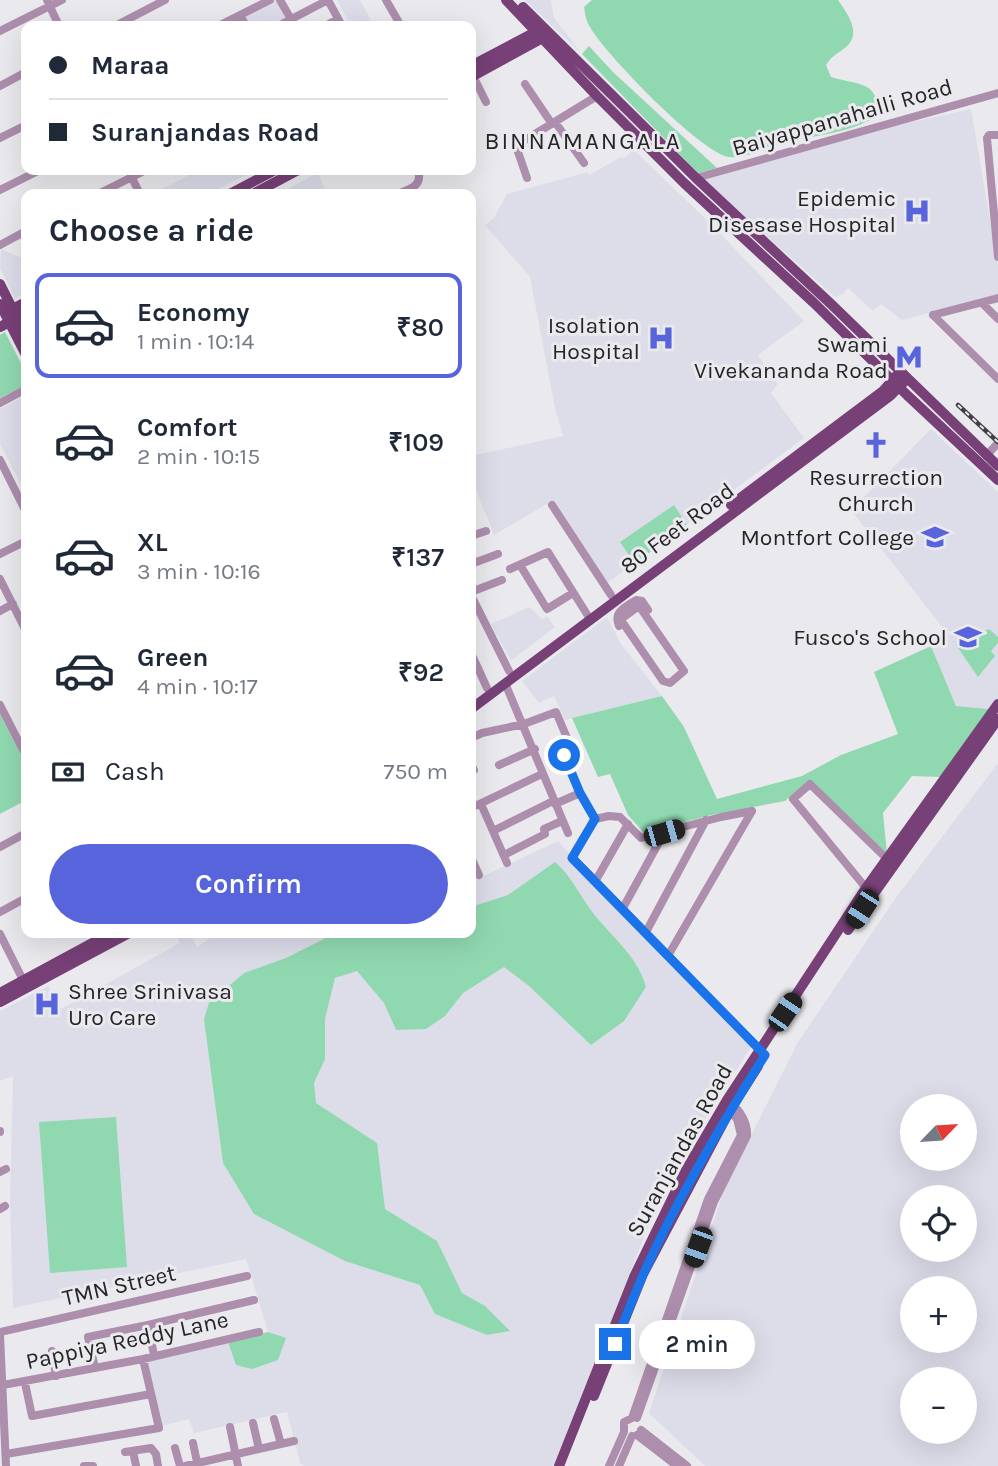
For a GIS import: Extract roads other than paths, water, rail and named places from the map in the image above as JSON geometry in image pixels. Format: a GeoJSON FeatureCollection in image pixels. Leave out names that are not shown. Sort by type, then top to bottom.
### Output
{"type":"FeatureCollection","features":[{"type":"Feature","properties":{"kind":"main road"},"geometry":{"type":"LineString","coordinates":[[506,0],[696,178],[998,480]]}},
{"type":"Feature","properties":{"kind":"main road"},"geometry":{"type":"LineString","coordinates":[[516,0],[597,96],[684,183],[804,294],[998,466]]}},
{"type":"Feature","properties":{"kind":"main road"},"geometry":{"type":"LineString","coordinates":[[476,71],[544,33]]}},
{"type":"Feature","properties":{"kind":"main road"},"geometry":{"type":"LineString","coordinates":[[239,189],[266,175]]}},
{"type":"Feature","properties":{"kind":"main road"},"geometry":{"type":"LineString","coordinates":[[262,189],[289,175]]}},
{"type":"Feature","properties":{"kind":"main road"},"geometry":{"type":"LineString","coordinates":[[0,284],[21,343]]}},
{"type":"Feature","properties":{"kind":"main road"},"geometry":{"type":"LineString","coordinates":[[9,315],[21,330]]}},
{"type":"Feature","properties":{"kind":"main road","name":"80 Feet Road"},"geometry":{"type":"LineString","coordinates":[[476,696],[588,617],[623,604],[900,380]]}},
{"type":"Feature","properties":{"kind":"main road","name":"80 Feet Road"},"geometry":{"type":"LineString","coordinates":[[476,705],[588,617]]}},
{"type":"Feature","properties":{"kind":"main road","name":"Suranjandas Road"},"geometry":{"type":"LineString","coordinates":[[559,1466],[630,1296],[650,1262],[729,1105],[866,888],[998,704]]}},
{"type":"Feature","properties":{"kind":"main road","name":"Suranjandas Road"},"geometry":{"type":"LineString","coordinates":[[762,1053],[998,719]]}},
{"type":"Feature","properties":{"kind":"main road"},"geometry":{"type":"LineString","coordinates":[[0,993],[102,938]]}},
{"type":"Feature","properties":{"kind":"main road"},"geometry":{"type":"LineString","coordinates":[[0,1002],[120,938]]}},
{"type":"Feature","properties":{"kind":"main road","name":"Suranjandas Road"},"geometry":{"type":"LineString","coordinates":[[565,1466],[630,1296]]}},
{"type":"Feature","properties":{"kind":"street"},"geometry":{"type":"LineString","coordinates":[[0,31],[48,3],[62,0]]}},
{"type":"Feature","properties":{"kind":"street"},"geometry":{"type":"LineString","coordinates":[[125,21],[166,0]]}},
{"type":"Feature","properties":{"kind":"street"},"geometry":{"type":"LineString","coordinates":[[228,21],[270,0]]}},
{"type":"Feature","properties":{"kind":"street"},"geometry":{"type":"LineString","coordinates":[[280,0],[292,21]]}},
{"type":"Feature","properties":{"kind":"street"},"geometry":{"type":"LineString","coordinates":[[296,21],[328,0],[339,21]]}},
{"type":"Feature","properties":{"kind":"street"},"geometry":{"type":"LineString","coordinates":[[386,0],[398,21]]}},
{"type":"Feature","properties":{"kind":"street"},"geometry":{"type":"LineString","coordinates":[[48,3],[57,21]]}},
{"type":"Feature","properties":{"kind":"street"},"geometry":{"type":"LineString","coordinates":[[240,15],[243,21]]}},
{"type":"Feature","properties":{"kind":"street"},"geometry":{"type":"LineString","coordinates":[[0,86],[21,75]]}},
{"type":"Feature","properties":{"kind":"street"},"geometry":{"type":"LineString","coordinates":[[476,81],[486,102]]}},
{"type":"Feature","properties":{"kind":"street"},"geometry":{"type":"LineString","coordinates":[[525,84],[584,163]]}},
{"type":"Feature","properties":{"kind":"street"},"geometry":{"type":"LineString","coordinates":[[953,106],[976,94],[998,88]]}},
{"type":"Feature","properties":{"kind":"street"},"geometry":{"type":"LineString","coordinates":[[527,178],[516,146],[597,96]]}},
{"type":"Feature","properties":{"kind":"street"},"geometry":{"type":"LineString","coordinates":[[953,106],[980,104],[998,96]]}},
{"type":"Feature","properties":{"kind":"street","name":"Baiyappanahalli Road"},"geometry":{"type":"LineString","coordinates":[[696,178],[986,97],[998,96]]}},
{"type":"Feature","properties":{"kind":"street"},"geometry":{"type":"LineString","coordinates":[[0,138],[21,128]]}},
{"type":"Feature","properties":{"kind":"street"},"geometry":{"type":"LineString","coordinates":[[998,135],[989,135],[987,138],[998,257]]}},
{"type":"Feature","properties":{"kind":"street"},"geometry":{"type":"LineString","coordinates":[[0,190],[30,175]]}},
{"type":"Feature","properties":{"kind":"street"},"geometry":{"type":"LineString","coordinates":[[106,189],[127,175]]}},
{"type":"Feature","properties":{"kind":"street"},"geometry":{"type":"LineString","coordinates":[[0,245],[21,234]]}},
{"type":"Feature","properties":{"kind":"street"},"geometry":{"type":"LineString","coordinates":[[998,299],[933,314],[998,379]]}},
{"type":"Feature","properties":{"kind":"street"},"geometry":{"type":"LineString","coordinates":[[982,303],[998,319]]}},
{"type":"Feature","properties":{"kind":"street"},"geometry":{"type":"LineString","coordinates":[[0,402],[21,392]]}},
{"type":"Feature","properties":{"kind":"street"},"geometry":{"type":"LineString","coordinates":[[986,456],[998,443]]}},
{"type":"Feature","properties":{"kind":"street"},"geometry":{"type":"LineString","coordinates":[[0,460],[21,502]]}},
{"type":"Feature","properties":{"kind":"street"},"geometry":{"type":"LineString","coordinates":[[552,505],[623,604],[623,623],[663,681],[670,683],[682,675],[682,666],[642,608],[623,604]]}},
{"type":"Feature","properties":{"kind":"street"},"geometry":{"type":"LineString","coordinates":[[476,534],[486,531]]}},
{"type":"Feature","properties":{"kind":"street"},"geometry":{"type":"LineString","coordinates":[[0,554],[21,544]]}},
{"type":"Feature","properties":{"kind":"street"},"geometry":{"type":"LineString","coordinates":[[510,569],[548,552],[588,617]]}},
{"type":"Feature","properties":{"kind":"street"},"geometry":{"type":"LineString","coordinates":[[476,562],[498,554]]}},
{"type":"Feature","properties":{"kind":"street"},"geometry":{"type":"LineString","coordinates":[[520,565],[547,609],[573,593]]}},
{"type":"Feature","properties":{"kind":"street"},"geometry":{"type":"LineString","coordinates":[[0,579],[21,621]]}},
{"type":"Feature","properties":{"kind":"street"},"geometry":{"type":"LineString","coordinates":[[476,592],[502,580]]}},
{"type":"Feature","properties":{"kind":"street"},"geometry":{"type":"LineString","coordinates":[[621,629],[617,616],[623,604],[640,600],[649,612]]}},
{"type":"Feature","properties":{"kind":"street"},"geometry":{"type":"LineString","coordinates":[[0,611],[13,604]]}},
{"type":"Feature","properties":{"kind":"street"},"geometry":{"type":"LineString","coordinates":[[476,604],[509,671]]}},
{"type":"Feature","properties":{"kind":"street"},"geometry":{"type":"LineString","coordinates":[[476,664],[487,688]]}},
{"type":"Feature","properties":{"kind":"street"},"geometry":{"type":"LineString","coordinates":[[505,683],[568,833]]}},
{"type":"Feature","properties":{"kind":"street"},"geometry":{"type":"LineString","coordinates":[[0,705],[21,747]]}},
{"type":"Feature","properties":{"kind":"street"},"geometry":{"type":"LineString","coordinates":[[476,736],[524,724],[556,712],[570,745],[564,755],[580,793],[595,819]]}},
{"type":"Feature","properties":{"kind":"street"},"geometry":{"type":"LineString","coordinates":[[499,765],[535,750]]}},
{"type":"Feature","properties":{"kind":"street"},"geometry":{"type":"LineString","coordinates":[[476,806],[542,774]]}},
{"type":"Feature","properties":{"kind":"street"},"geometry":{"type":"LineString","coordinates":[[866,888],[793,799],[810,784],[888,860]]}},
{"type":"Feature","properties":{"kind":"street"},"geometry":{"type":"LineString","coordinates":[[493,831],[580,793]]}},
{"type":"Feature","properties":{"kind":"street"},"geometry":{"type":"LineString","coordinates":[[481,804],[506,859],[545,834],[544,829],[562,821]]}},
{"type":"Feature","properties":{"kind":"street"},"geometry":{"type":"LineString","coordinates":[[668,954],[752,811],[706,820],[641,838],[620,817],[595,819],[572,858],[762,1053]]}},
{"type":"Feature","properties":{"kind":"street"},"geometry":{"type":"LineString","coordinates":[[646,932],[706,820]]}},
{"type":"Feature","properties":{"kind":"street"},"geometry":{"type":"LineString","coordinates":[[596,880],[628,824]]}},
{"type":"Feature","properties":{"kind":"street"},"geometry":{"type":"LineString","coordinates":[[622,908],[664,833]]}},
{"type":"Feature","properties":{"kind":"street"},"geometry":{"type":"LineString","coordinates":[[0,847],[21,836]]}},
{"type":"Feature","properties":{"kind":"street"},"geometry":{"type":"LineString","coordinates":[[476,868],[479,875]]}},
{"type":"Feature","properties":{"kind":"street"},"geometry":{"type":"LineString","coordinates":[[0,912],[21,901]]}},
{"type":"Feature","properties":{"kind":"street"},"geometry":{"type":"LineString","coordinates":[[0,934],[23,980]]}},
{"type":"Feature","properties":{"kind":"street"},"geometry":{"type":"LineString","coordinates":[[677,1466],[633,1433],[624,1422],[634,1418],[714,1202],[747,1136],[746,1124],[729,1105]]}},
{"type":"Feature","properties":{"kind":"street","name":"TMN Street"},"geometry":{"type":"LineString","coordinates":[[0,1334],[247,1276]]}},
{"type":"Feature","properties":{"kind":"street"},"geometry":{"type":"LineString","coordinates":[[95,1368],[88,1337],[254,1300]]}},
{"type":"Feature","properties":{"kind":"street"},"geometry":{"type":"LineString","coordinates":[[148,1325],[154,1355]]}},
{"type":"Feature","properties":{"kind":"street","name":"Pappiya Reddy Lane"},"geometry":{"type":"LineString","coordinates":[[2,1391],[25,1383],[259,1332]]}},
{"type":"Feature","properties":{"kind":"street"},"geometry":{"type":"LineString","coordinates":[[0,1334],[2,1440],[6,1466]]}},
{"type":"Feature","properties":{"kind":"street"},"geometry":{"type":"LineString","coordinates":[[52,1351],[56,1376]]}},
{"type":"Feature","properties":{"kind":"street"},"geometry":{"type":"LineString","coordinates":[[6,1454],[159,1428],[143,1359]]}},
{"type":"Feature","properties":{"kind":"street"},"geometry":{"type":"LineString","coordinates":[[25,1383],[32,1416],[151,1394]]}},
{"type":"Feature","properties":{"kind":"street"},"geometry":{"type":"LineString","coordinates":[[609,1466],[641,1426],[634,1418]]}},
{"type":"Feature","properties":{"kind":"street"},"geometry":{"type":"LineString","coordinates":[[274,1419],[281,1444]]}},
{"type":"Feature","properties":{"kind":"street"},"geometry":{"type":"LineString","coordinates":[[253,1423],[259,1449]]}},
{"type":"Feature","properties":{"kind":"street"},"geometry":{"type":"LineString","coordinates":[[230,1427],[238,1466]]}},
{"type":"Feature","properties":{"kind":"street"},"geometry":{"type":"LineString","coordinates":[[619,1466],[633,1433]]}},
{"type":"Feature","properties":{"kind":"street"},"geometry":{"type":"LineString","coordinates":[[633,1433],[687,1466]]}},
{"type":"Feature","properties":{"kind":"street"},"geometry":{"type":"LineString","coordinates":[[187,1464],[294,1441]]}},
{"type":"Feature","properties":{"kind":"street"},"geometry":{"type":"LineString","coordinates":[[187,1464],[193,1443]]}},
{"type":"Feature","properties":{"kind":"street"},"geometry":{"type":"LineString","coordinates":[[175,1448],[187,1464]]}},
{"type":"Feature","properties":{"kind":"street"},"geometry":{"type":"LineString","coordinates":[[136,1466],[129,1452],[153,1449],[158,1466]]}},
{"type":"Feature","properties":{"kind":"street"},"geometry":{"type":"LineString","coordinates":[[84,1466],[93,1466]]}},
{"type":"Feature","properties":{"kind":"railway"},"geometry":{"type":"LineString","coordinates":[[958,405],[998,442]]}},
{"type":"Feature","properties":{"kind":"place","name":"Epidemic Disesase Hospital"},"geometry":{"type":"Point","coordinates":[917,211]}},
{"type":"Feature","properties":{"kind":"place","name":"Isolation Hospital"},"geometry":{"type":"Point","coordinates":[661,338]}},
{"type":"Feature","properties":{"kind":"place","name":"Swami Vivekananda Road"},"geometry":{"type":"Point","coordinates":[909,357]}},
{"type":"Feature","properties":{"kind":"place","name":"Resurrection Church"},"geometry":{"type":"Point","coordinates":[876,445]}},
{"type":"Feature","properties":{"kind":"place","name":"Montfort College"},"geometry":{"type":"Point","coordinates":[935,537]}},
{"type":"Feature","properties":{"kind":"place","name":"Fusco's School"},"geometry":{"type":"Point","coordinates":[968,637]}},
{"type":"Feature","properties":{"kind":"place","name":"Shree Srinivasa Uro Care"},"geometry":{"type":"Point","coordinates":[47,1004]}},
{"type":"Feature","properties":{"kind":"district","name":"BINNAMANGALA"},"geometry":{"type":"Point","coordinates":[583,141]}}]}
